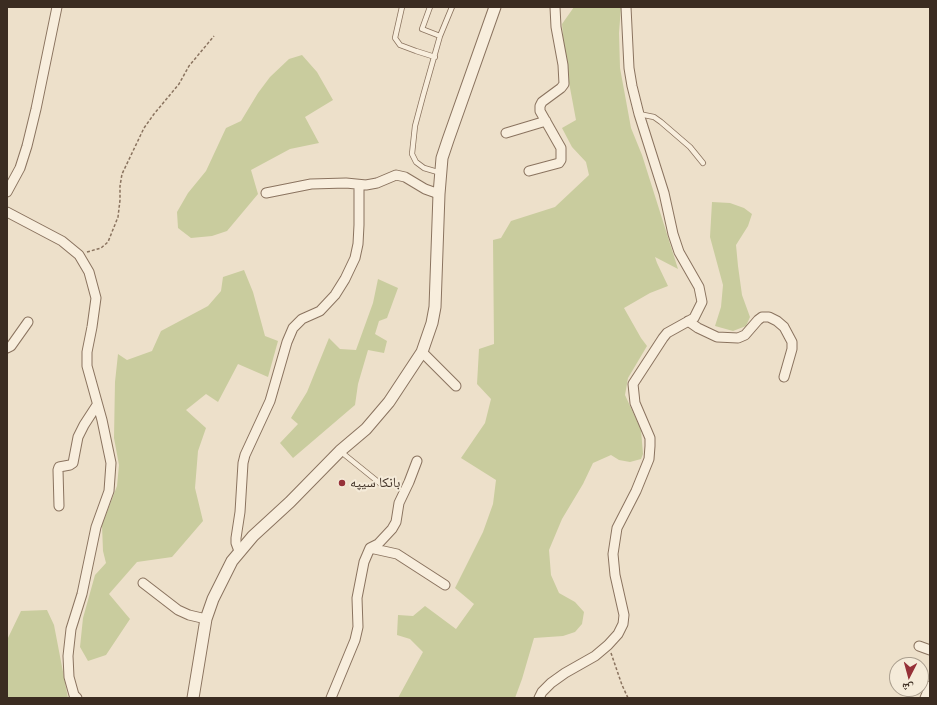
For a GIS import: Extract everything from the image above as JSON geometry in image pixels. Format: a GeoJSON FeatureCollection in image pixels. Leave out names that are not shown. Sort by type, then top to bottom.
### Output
{"type":"FeatureCollection","features":[{"type":"Feature","properties":{"kind":"street"},"geometry":{"type":"LineString","coordinates":[[7,192],[20,168],[27,146],[36,110],[57,7]]}},
{"type":"Feature","properties":{"kind":"street"},"geometry":{"type":"LineString","coordinates":[[193,698],[206,619],[223,577],[239,552],[253,536],[290,502],[340,451],[366,429],[393,396],[422,352],[432,323],[434,307],[442,158],[495,7]]}},
{"type":"Feature","properties":{"kind":"street"},"geometry":{"type":"LineString","coordinates":[[529,171],[559,163],[561,160],[561,148],[540,111],[542,102],[564,84],[563,65],[556,27],[556,7]]}},
{"type":"Feature","properties":{"kind":"street"},"geometry":{"type":"LineString","coordinates":[[539,698],[542,692],[551,683],[565,673],[595,656],[608,645],[618,634],[623,624],[624,615],[615,576],[613,554],[617,528],[636,491],[649,459],[650,438],[635,404],[633,384],[667,333],[694,318],[702,302],[699,287],[679,252],[673,234],[664,193],[639,114],[629,68],[626,7]]}},
{"type":"Feature","properties":{"kind":"street"},"geometry":{"type":"LineString","coordinates":[[506,133],[546,121]]}},
{"type":"Feature","properties":{"kind":"street"},"geometry":{"type":"LineString","coordinates":[[266,193],[311,184],[346,183],[359,185],[377,183],[396,175],[405,177],[425,189],[439,194]]}},
{"type":"Feature","properties":{"kind":"street"},"geometry":{"type":"LineString","coordinates":[[239,552],[236,538],[245,455],[270,401],[287,342],[293,328],[302,319],[320,311],[335,295],[355,258],[360,225],[359,185]]}},
{"type":"Feature","properties":{"kind":"street"},"geometry":{"type":"LineString","coordinates":[[7,212],[62,241],[79,255],[89,272],[96,298],[87,352],[87,366],[111,463],[109,491],[96,527],[82,594],[71,628],[68,656],[70,677],[76,698]]}},
{"type":"Feature","properties":{"kind":"street"},"geometry":{"type":"LineString","coordinates":[[688,321],[716,337],[738,338],[744,335],[762,317],[770,317],[777,321],[784,327],[792,342],[792,349],[784,377]]}},
{"type":"Feature","properties":{"kind":"street"},"geometry":{"type":"LineString","coordinates":[[7,348],[11,346],[28,322]]}},
{"type":"Feature","properties":{"kind":"street"},"geometry":{"type":"LineString","coordinates":[[422,352],[456,386]]}},
{"type":"Feature","properties":{"kind":"street"},"geometry":{"type":"LineString","coordinates":[[59,506],[59,467],[73,463],[78,437],[97,405]]}},
{"type":"Feature","properties":{"kind":"street"},"geometry":{"type":"LineString","coordinates":[[331,698],[355,640],[358,627],[357,598],[364,562],[370,548],[378,544],[392,530],[396,522],[399,502],[417,461]]}},
{"type":"Feature","properties":{"kind":"street"},"geometry":{"type":"LineString","coordinates":[[370,548],[397,554],[445,585]]}},
{"type":"Feature","properties":{"kind":"street"},"geometry":{"type":"LineString","coordinates":[[143,584],[178,610],[206,619]]}},
{"type":"Feature","properties":{"kind":"street"},"geometry":{"type":"LineString","coordinates":[[919,646],[930,650]]}},
{"type":"Feature","properties":{"kind":"street"},"geometry":{"type":"LineString","coordinates":[[924,698],[930,686]]}},
{"type":"Feature","properties":{"kind":"lane"},"geometry":{"type":"LineString","coordinates":[[402,7],[395,38],[400,45],[435,57]]}},
{"type":"Feature","properties":{"kind":"lane"},"geometry":{"type":"LineString","coordinates":[[430,7],[422,29],[440,36]]}},
{"type":"Feature","properties":{"kind":"lane"},"geometry":{"type":"LineString","coordinates":[[441,173],[424,168],[416,162],[412,154],[417,118],[440,36],[452,7]]}},
{"type":"Feature","properties":{"kind":"lane"},"geometry":{"type":"LineString","coordinates":[[639,114],[654,117],[661,122],[690,147],[703,163]]}},
{"type":"Feature","properties":{"kind":"lane"},"geometry":{"type":"LineString","coordinates":[[340,451],[382,485]]}},
{"type":"Feature","properties":{"kind":"path"},"geometry":{"type":"LineString","coordinates":[[79,255],[101,248],[108,242],[118,217],[122,174],[144,128],[179,84],[189,66],[214,36]]}},
{"type":"Feature","properties":{"kind":"path"},"geometry":{"type":"LineString","coordinates":[[608,645],[628,698]]}},
{"type":"Feature","properties":{"kind":"green space"},"geometry":{"type":"Polygon","coordinates":[[[574,7],[621,7],[619,33],[620,68],[631,128],[642,155],[678,269],[655,257],[668,286],[650,293],[624,308],[647,346],[628,378],[625,395],[641,430],[643,454],[641,459],[630,462],[619,460],[611,455],[593,463],[583,484],[562,519],[549,550],[551,575],[559,593],[575,602],[584,612],[582,624],[575,632],[563,636],[534,638],[515,698],[398,698],[423,652],[410,639],[397,635],[398,615],[413,616],[425,606],[456,629],[474,604],[455,588],[483,532],[493,504],[496,480],[461,458],[485,423],[491,399],[477,384],[479,349],[494,344],[493,240],[501,238],[511,221],[555,207],[589,175],[586,162],[572,147],[562,128],[576,120],[565,61],[562,24],[574,7]]]}},
{"type":"Feature","properties":{"kind":"green space"},"geometry":{"type":"Polygon","coordinates":[[[302,55],[317,72],[333,100],[305,117],[319,143],[290,149],[251,170],[258,194],[227,231],[212,236],[191,238],[178,228],[177,212],[188,193],[206,171],[226,128],[241,121],[258,93],[270,77],[289,59],[302,55]]]}},
{"type":"Feature","properties":{"kind":"green space"},"geometry":{"type":"Polygon","coordinates":[[[712,202],[730,203],[744,208],[752,214],[748,226],[736,245],[742,295],[750,317],[746,326],[733,331],[715,326],[721,307],[723,285],[710,237],[712,202]]]}},
{"type":"Feature","properties":{"kind":"green space"},"geometry":{"type":"Polygon","coordinates":[[[244,270],[253,292],[265,336],[278,341],[268,377],[238,364],[218,402],[206,394],[186,410],[206,428],[198,451],[195,488],[203,521],[172,557],[137,562],[109,594],[130,619],[106,655],[88,661],[80,647],[83,618],[95,575],[106,563],[103,551],[102,525],[117,486],[119,465],[114,438],[115,382],[118,354],[127,360],[152,351],[161,331],[208,306],[221,291],[223,277],[244,270]]]}},
{"type":"Feature","properties":{"kind":"green space"},"geometry":{"type":"Polygon","coordinates":[[[378,279],[398,288],[387,318],[379,321],[375,334],[387,341],[384,353],[368,350],[358,384],[355,405],[293,458],[280,443],[298,424],[291,418],[307,392],[329,338],[340,349],[356,350],[373,303],[378,279]]]}},
{"type":"Feature","properties":{"kind":"green space"},"geometry":{"type":"Polygon","coordinates":[[[47,610],[54,625],[68,698],[7,698],[7,640],[21,611],[47,610]]]}},
{"type":"Feature","properties":{"kind":"place","name":"بانکا سیپە"},"geometry":{"type":"Point","coordinates":[342,483]}}]}
